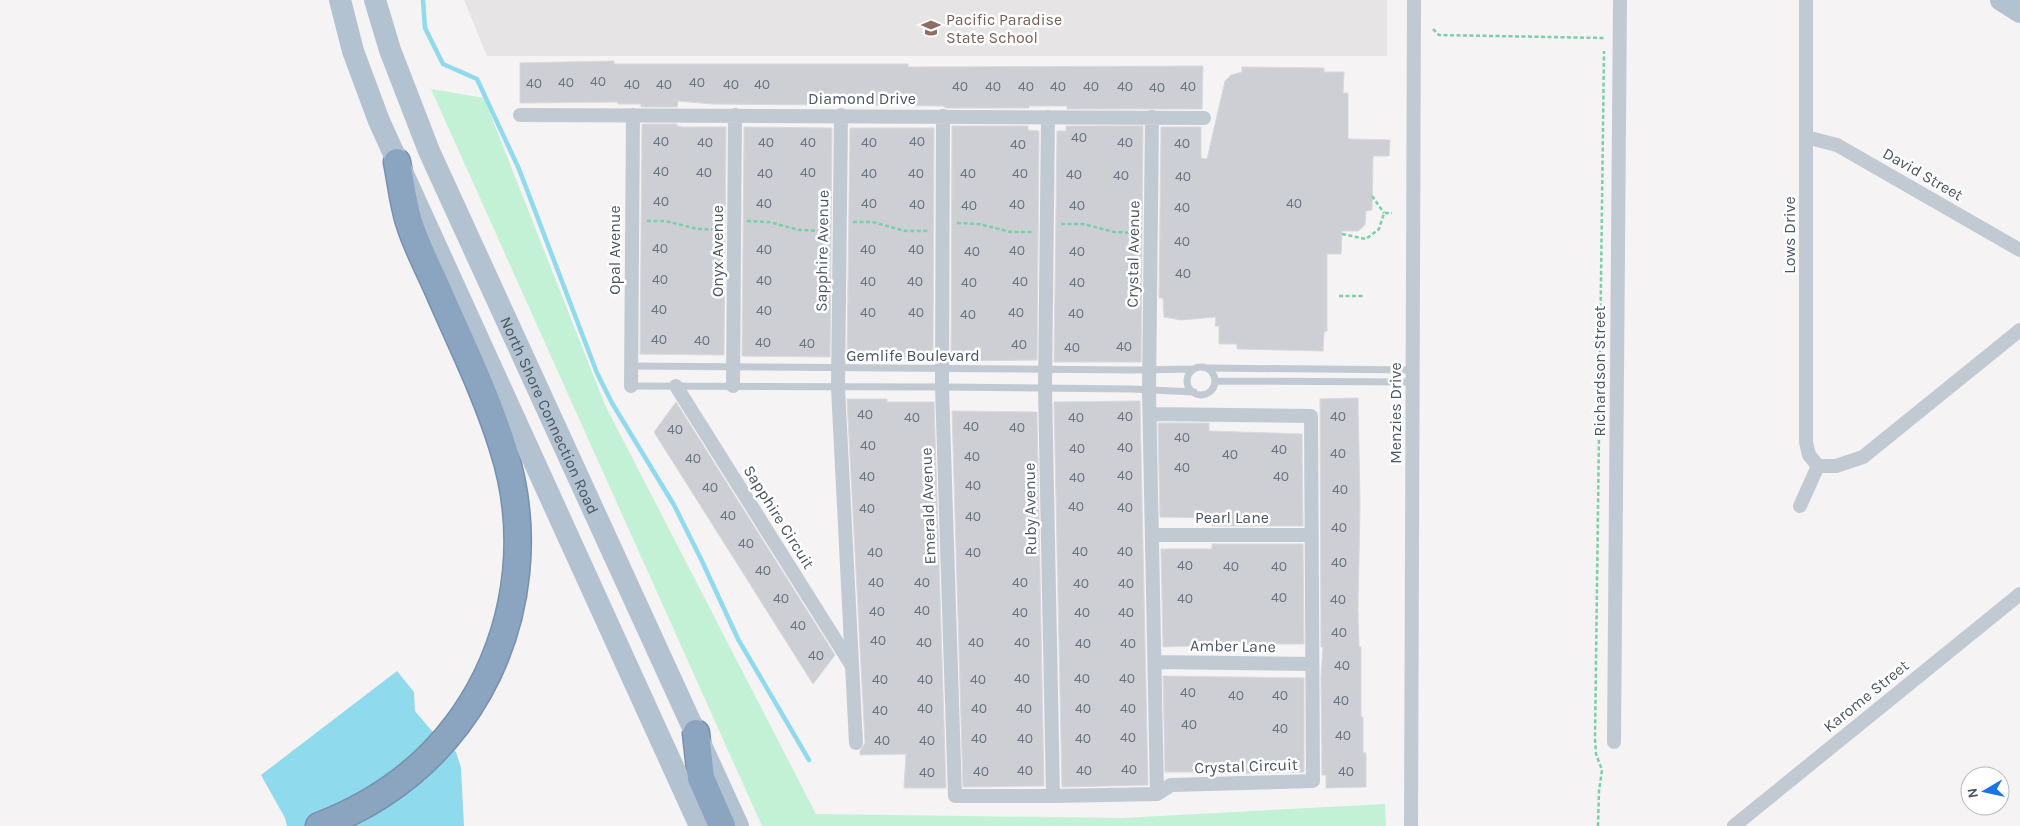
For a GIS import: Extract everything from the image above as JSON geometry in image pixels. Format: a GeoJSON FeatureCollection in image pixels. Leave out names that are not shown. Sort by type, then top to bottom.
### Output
{"type":"FeatureCollection","features":[{"type":"Feature","properties":{"kind":"highway"},"geometry":{"type":"LineString","coordinates":[[320,826],[355,811],[415,770],[459,723],[488,674],[505,632],[516,582],[518,554],[515,500],[503,448],[410,223],[397,162]]}},
{"type":"Feature","properties":{"kind":"highway"},"geometry":{"type":"LineString","coordinates":[[696,734],[701,778],[722,826]]}},
{"type":"Feature","properties":{"kind":"main road","name":"North Shore Connection Road"},"geometry":{"type":"LineString","coordinates":[[340,0],[360,68],[379,121],[700,826]]}},
{"type":"Feature","properties":{"kind":"main road","name":"North Shore Connection Road"},"geometry":{"type":"LineString","coordinates":[[375,0],[390,50],[429,151],[738,826]]}},
{"type":"Feature","properties":{"kind":"main road"},"geometry":{"type":"LineString","coordinates":[[2001,0],[2020,12]]}},
{"type":"Feature","properties":{"kind":"street","name":"Menzies Drive"},"geometry":{"type":"LineString","coordinates":[[1411,826],[1414,0]]}},
{"type":"Feature","properties":{"kind":"street","name":"Richardson Street"},"geometry":{"type":"LineString","coordinates":[[1614,742],[1620,0]]}},
{"type":"Feature","properties":{"kind":"street","name":"Lows Drive"},"geometry":{"type":"LineString","coordinates":[[1806,0],[1806,442],[1809,455],[1818,466]]}},
{"type":"Feature","properties":{"kind":"street","name":"Diamond Drive"},"geometry":{"type":"LineString","coordinates":[[520,115],[1204,118]]}},
{"type":"Feature","properties":{"kind":"street","name":"Opal Avenue"},"geometry":{"type":"LineString","coordinates":[[631,386],[633,115]]}},
{"type":"Feature","properties":{"kind":"street","name":"Onyx Avenue"},"geometry":{"type":"LineString","coordinates":[[733,386],[735,115]]}},
{"type":"Feature","properties":{"kind":"street","name":"Sapphire Avenue"},"geometry":{"type":"LineString","coordinates":[[838,388],[841,116]]}},
{"type":"Feature","properties":{"kind":"street","name":"Emerald Avenue"},"geometry":{"type":"LineString","coordinates":[[943,116],[942,387],[955,796],[1054,796]]}},
{"type":"Feature","properties":{"kind":"street","name":"Ruby Avenue"},"geometry":{"type":"LineString","coordinates":[[1048,117],[1045,388],[1054,796]]}},
{"type":"Feature","properties":{"kind":"street","name":"Crystal Avenue"},"geometry":{"type":"LineString","coordinates":[[1149,391],[1152,117]]}},
{"type":"Feature","properties":{"kind":"street","name":"David Street"},"geometry":{"type":"LineString","coordinates":[[1806,137],[1837,145],[2020,250]]}},
{"type":"Feature","properties":{"kind":"street"},"geometry":{"type":"LineString","coordinates":[[1800,506],[1818,466],[1836,466],[1863,457],[2020,330]]}},
{"type":"Feature","properties":{"kind":"street","name":"Sapphire Circuit"},"geometry":{"type":"LineString","coordinates":[[676,386],[852,667]]}},
{"type":"Feature","properties":{"kind":"street","name":"Sapphire Circuit"},"geometry":{"type":"LineString","coordinates":[[838,388],[856,743]]}},
{"type":"Feature","properties":{"kind":"street"},"geometry":{"type":"LineString","coordinates":[[1054,796],[1157,794],[1149,391]]}},
{"type":"Feature","properties":{"kind":"street","name":"Crystal Circuit"},"geometry":{"type":"LineString","coordinates":[[1150,414],[1311,416],[1313,781],[1171,785],[1157,794]]}},
{"type":"Feature","properties":{"kind":"street","name":"Pearl Lane"},"geometry":{"type":"LineString","coordinates":[[1152,535],[1311,535]]}},
{"type":"Feature","properties":{"kind":"street","name":"Karome Street"},"geometry":{"type":"LineString","coordinates":[[1734,826],[2020,594]]}},
{"type":"Feature","properties":{"kind":"street","name":"Amber Lane"},"geometry":{"type":"LineString","coordinates":[[1155,662],[1312,664]]}},
{"type":"Feature","properties":{"kind":"lane","name":"Gemlife Boulevard"},"geometry":{"type":"LineString","coordinates":[[631,366],[1194,369]]}},
{"type":"Feature","properties":{"kind":"lane"},"geometry":{"type":"LineString","coordinates":[[1207,368],[1214,374],[1215,381],[1213,387],[1207,393],[1194,392],[1188,381],[1188,376],[1198,367],[1412,376]]}},
{"type":"Feature","properties":{"kind":"lane"},"geometry":{"type":"LineString","coordinates":[[1215,381],[1412,376]]}},
{"type":"Feature","properties":{"kind":"lane","name":"Gemlife Boulevard"},"geometry":{"type":"LineString","coordinates":[[631,386],[1045,388],[1194,392]]}},
{"type":"Feature","properties":{"kind":"path"},"geometry":{"type":"LineString","coordinates":[[1433,29],[1439,35],[1604,38]]}},
{"type":"Feature","properties":{"kind":"path"},"geometry":{"type":"LineString","coordinates":[[1598,826],[1602,770],[1596,754],[1595,739],[1604,48]]}},
{"type":"Feature","properties":{"kind":"path"},"geometry":{"type":"LineString","coordinates":[[1372,196],[1384,213]]}},
{"type":"Feature","properties":{"kind":"path"},"geometry":{"type":"LineString","coordinates":[[1384,213],[1392,213]]}},
{"type":"Feature","properties":{"kind":"path"},"geometry":{"type":"LineString","coordinates":[[1342,234],[1366,239],[1379,229],[1384,213]]}},
{"type":"Feature","properties":{"kind":"path"},"geometry":{"type":"LineString","coordinates":[[632,221],[665,221],[698,230],[769,222],[799,230],[873,222],[905,231],[979,224],[1011,232],[1083,224],[1114,232],[1151,233]]}},
{"type":"Feature","properties":{"kind":"path"},"geometry":{"type":"LineString","coordinates":[[1339,296],[1365,296]]}},
{"type":"Feature","properties":{"kind":"shaded area","name":"Pacific Paradise State School"},"geometry":{"type":"Polygon","coordinates":[[[464,0],[1387,0],[1387,56],[487,56],[464,0]]]}},
{"type":"Feature","properties":{"kind":"green space"},"geometry":{"type":"Polygon","coordinates":[[[431,89],[484,98],[605,405],[816,814],[1122,818],[1385,804],[1386,826],[762,826],[431,89]]]}},
{"type":"Feature","properties":{"kind":"water"},"geometry":{"type":"Polygon","coordinates":[[[397,671],[414,692],[415,711],[431,730],[456,752],[461,768],[464,826],[287,826],[285,818],[261,775],[397,671]]]}},
{"type":"Feature","properties":{"kind":"building"},"geometry":{"type":"Polygon","coordinates":[[[614,61],[614,64],[908,64],[908,67],[1203,66],[1202,109],[1067,109],[1067,106],[946,108],[943,106],[713,104],[678,101],[677,107],[641,107],[641,104],[618,104],[618,102],[520,103],[520,63],[614,61]]]}},
{"type":"Feature","properties":{"kind":"building"},"geometry":{"type":"Polygon","coordinates":[[[1242,67],[1324,68],[1324,72],[1344,72],[1343,93],[1348,93],[1348,139],[1390,140],[1389,156],[1373,156],[1372,210],[1366,211],[1365,225],[1358,231],[1342,231],[1341,254],[1327,254],[1327,331],[1324,332],[1323,351],[1237,349],[1237,344],[1219,344],[1219,326],[1215,326],[1216,317],[1181,320],[1164,317],[1163,298],[1159,298],[1161,127],[1201,127],[1201,158],[1207,159],[1225,81],[1231,75],[1242,72],[1242,67]]]}},
{"type":"Feature","properties":{"kind":"building"},"geometry":{"type":"Polygon","coordinates":[[[642,124],[677,124],[677,126],[682,127],[726,127],[724,355],[640,354],[642,124]]]}},
{"type":"Feature","properties":{"kind":"building"},"geometry":{"type":"Polygon","coordinates":[[[952,126],[1028,126],[1028,130],[1039,131],[1037,360],[951,361],[952,126]]]}},
{"type":"Feature","properties":{"kind":"building"},"geometry":{"type":"Polygon","coordinates":[[[1066,126],[1143,126],[1141,362],[1054,362],[1057,131],[1066,131],[1066,126]]]}},
{"type":"Feature","properties":{"kind":"building"},"geometry":{"type":"Polygon","coordinates":[[[744,127],[832,128],[830,357],[742,356],[744,127]]]}},
{"type":"Feature","properties":{"kind":"building"},"geometry":{"type":"Polygon","coordinates":[[[850,128],[934,128],[933,360],[847,357],[850,128]]]}},
{"type":"Feature","properties":{"kind":"building"},"geometry":{"type":"Polygon","coordinates":[[[1358,398],[1360,505],[1358,610],[1359,647],[1361,647],[1361,717],[1363,717],[1363,753],[1366,753],[1366,787],[1326,788],[1326,775],[1322,775],[1321,677],[1323,647],[1321,647],[1320,399],[1358,398]]]}},
{"type":"Feature","properties":{"kind":"building"},"geometry":{"type":"Polygon","coordinates":[[[847,399],[887,399],[887,402],[934,402],[946,788],[904,788],[906,754],[860,755],[860,751],[865,743],[847,399]]]}},
{"type":"Feature","properties":{"kind":"building"},"geometry":{"type":"Polygon","coordinates":[[[1140,401],[1148,785],[1062,787],[1054,402],[1140,401]]]}},
{"type":"Feature","properties":{"kind":"building"},"geometry":{"type":"Polygon","coordinates":[[[676,402],[835,655],[813,684],[654,432],[676,402]]]}},
{"type":"Feature","properties":{"kind":"building"},"geometry":{"type":"Polygon","coordinates":[[[952,411],[1037,412],[1044,786],[963,787],[952,411]]]}},
{"type":"Feature","properties":{"kind":"building"},"geometry":{"type":"Polygon","coordinates":[[[1158,423],[1209,423],[1209,431],[1302,434],[1303,526],[1212,526],[1212,518],[1160,517],[1158,423]]]}},
{"type":"Feature","properties":{"kind":"building"},"geometry":{"type":"Polygon","coordinates":[[[1212,544],[1303,544],[1304,644],[1163,647],[1161,549],[1212,549],[1212,544]]]}},
{"type":"Feature","properties":{"kind":"building"},"geometry":{"type":"Polygon","coordinates":[[[1163,676],[1304,678],[1304,772],[1217,774],[1217,772],[1165,772],[1163,676]]]}},
{"type":"Feature","properties":{"kind":"waterway"},"geometry":{"type":"LineString","coordinates":[[423,0],[425,28],[443,64],[477,79],[519,169],[597,373],[612,403],[674,505],[738,639],[809,760]]}},
{"type":"Feature","properties":{"kind":"place","name":"Pacific Paradise State School"},"geometry":{"type":"Point","coordinates":[931,28]}}]}
